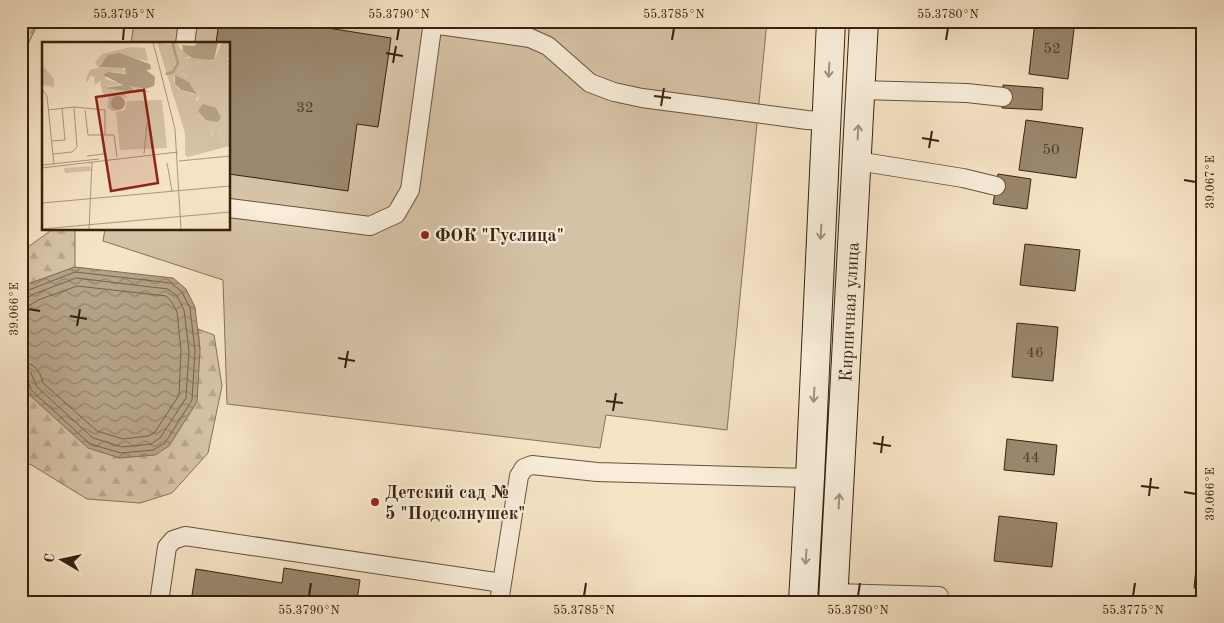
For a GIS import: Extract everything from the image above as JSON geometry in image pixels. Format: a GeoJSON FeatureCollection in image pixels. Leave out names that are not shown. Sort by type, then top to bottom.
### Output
{"type":"FeatureCollection","features":[{"type":"Feature","properties":{"kind":"street","name":"Кирпичная улица"},"geometry":{"type":"LineString","coordinates":[[803,602],[831,21]]}},
{"type":"Feature","properties":{"kind":"street","name":"Кирпичная улица"},"geometry":{"type":"LineString","coordinates":[[834,597],[864,21]]}},
{"type":"Feature","properties":{"kind":"lane"},"geometry":{"type":"LineString","coordinates":[[185,42],[188,21]]}},
{"type":"Feature","properties":{"kind":"lane"},"geometry":{"type":"LineString","coordinates":[[230,208],[370,226],[396,214],[410,190],[433,23],[530,38],[548,46],[590,83],[614,92],[642,98],[826,121]]}},
{"type":"Feature","properties":{"kind":"lane"},"geometry":{"type":"LineString","coordinates":[[860,90],[967,93],[1002,97]]}},
{"type":"Feature","properties":{"kind":"lane"},"geometry":{"type":"LineString","coordinates":[[857,161],[963,178],[996,186]]}},
{"type":"Feature","properties":{"kind":"lane"},"geometry":{"type":"LineString","coordinates":[[499,602],[519,476],[524,468],[532,465],[597,472],[810,478]]}},
{"type":"Feature","properties":{"kind":"lane"},"geometry":{"type":"LineString","coordinates":[[160,602],[167,547],[174,540],[184,536],[502,583]]}},
{"type":"Feature","properties":{"kind":"lane"},"geometry":{"type":"LineString","coordinates":[[834,597],[939,596]]}},
{"type":"Feature","properties":{"kind":"green space"},"geometry":{"type":"Polygon","coordinates":[[[21,21],[39,21],[21,59],[21,21]]]}},
{"type":"Feature","properties":{"kind":"green space","name":"ФОК \"Гуслица\""},"geometry":{"type":"Polygon","coordinates":[[[134,21],[767,21],[727,430],[606,415],[600,448],[227,404],[223,280],[103,241],[105,230],[230,230],[230,42],[131,42],[134,21]]]}},
{"type":"Feature","properties":{"kind":"green space"},"geometry":{"type":"Polygon","coordinates":[[[52,230],[75,231],[75,267],[28,284],[21,289],[21,252],[52,230]]]}},
{"type":"Feature","properties":{"kind":"green space"},"geometry":{"type":"Polygon","coordinates":[[[198,329],[214,335],[222,386],[208,453],[172,493],[140,503],[87,499],[30,464],[21,472],[21,371],[26,392],[200,350],[198,329]]]}},
{"type":"Feature","properties":{"kind":"water"},"geometry":{"type":"Polygon","coordinates":[[[75,267],[173,278],[186,289],[195,307],[200,350],[197,402],[169,446],[155,455],[120,458],[88,448],[26,392],[21,371],[21,289],[28,284],[75,267]]]}},
{"type":"Feature","properties":{"kind":"building"},"geometry":{"type":"Polygon","coordinates":[[[219,21],[329,21],[328,28],[391,38],[378,127],[357,124],[348,191],[230,174],[230,42],[216,42],[219,21]]]}},
{"type":"Feature","properties":{"kind":"building"},"geometry":{"type":"Polygon","coordinates":[[[1035,21],[1075,21],[1068,79],[1029,74],[1035,21]]]}},
{"type":"Feature","properties":{"kind":"building"},"geometry":{"type":"Polygon","coordinates":[[[1003,85],[1043,88],[1042,110],[1002,108],[1003,85]]]}},
{"type":"Feature","properties":{"kind":"building"},"geometry":{"type":"Polygon","coordinates":[[[1026,120],[1083,128],[1076,178],[1019,170],[1026,120]]]}},
{"type":"Feature","properties":{"kind":"building"},"geometry":{"type":"Polygon","coordinates":[[[998,174],[1031,179],[1027,209],[993,204],[998,174]]]}},
{"type":"Feature","properties":{"kind":"building"},"geometry":{"type":"Polygon","coordinates":[[[1025,244],[1080,250],[1075,291],[1020,285],[1025,244]]]}},
{"type":"Feature","properties":{"kind":"building"},"geometry":{"type":"Polygon","coordinates":[[[1017,323],[1058,327],[1053,381],[1012,377],[1017,323]]]}},
{"type":"Feature","properties":{"kind":"building"},"geometry":{"type":"Polygon","coordinates":[[[1007,439],[1057,445],[1054,475],[1004,470],[1007,439]]]}},
{"type":"Feature","properties":{"kind":"building"},"geometry":{"type":"Polygon","coordinates":[[[1203,452],[1203,506],[1196,505],[1203,452]]]}},
{"type":"Feature","properties":{"kind":"building"},"geometry":{"type":"Polygon","coordinates":[[[999,516],[1057,523],[1052,567],[994,561],[999,516]]]}},
{"type":"Feature","properties":{"kind":"building"},"geometry":{"type":"Polygon","coordinates":[[[1200,529],[1203,529],[1203,589],[1194,588],[1200,529]]]}},
{"type":"Feature","properties":{"kind":"building"},"geometry":{"type":"Polygon","coordinates":[[[284,568],[360,580],[357,600],[367,602],[191,602],[196,569],[282,583],[284,568]]]}},
{"type":"Feature","properties":{"kind":"place","name":"ФОК \"Гуслица\""},"geometry":{"type":"Point","coordinates":[425,235]}},
{"type":"Feature","properties":{"kind":"place","name":"Детский сад № 5 \"Подсолнушек\""},"geometry":{"type":"Point","coordinates":[375,502]}}]}
